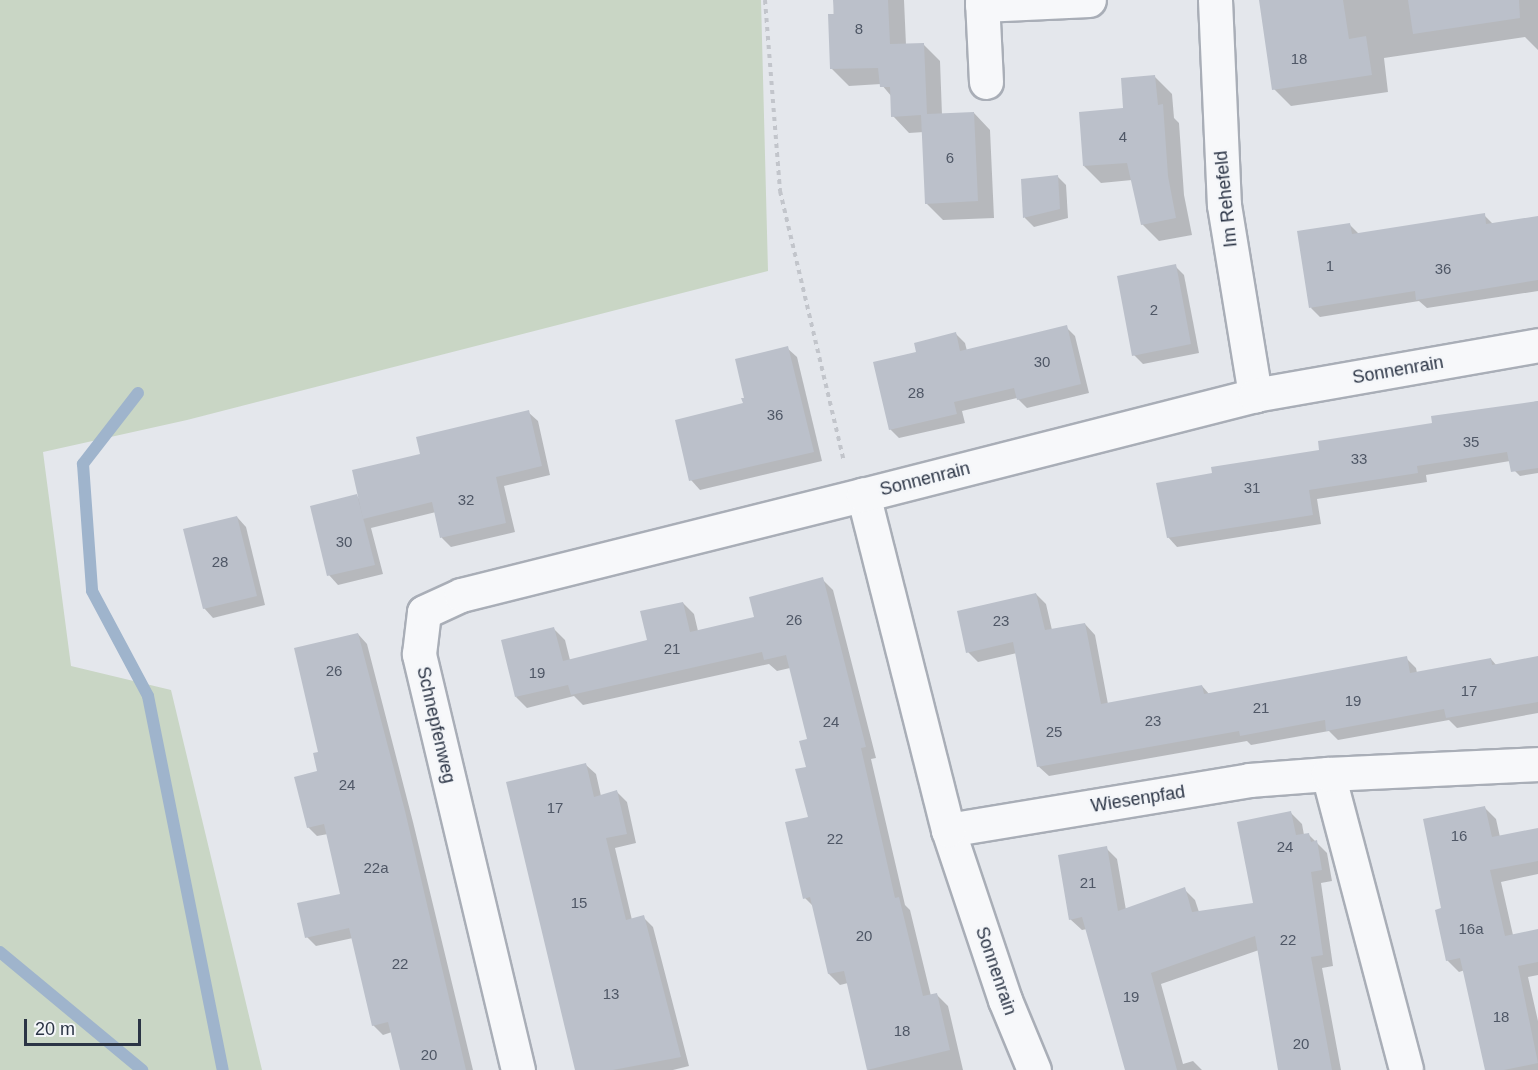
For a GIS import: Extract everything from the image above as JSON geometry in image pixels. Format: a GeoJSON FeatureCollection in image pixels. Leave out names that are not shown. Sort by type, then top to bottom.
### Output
{"type":"FeatureCollection","features":[{"type":"Feature","properties":{"kind":"street"},"geometry":{"type":"LineString","coordinates":[[986,82],[982,2],[1089,0]]}},
{"type":"Feature","properties":{"kind":"street","name":"Im Rehefeld"},"geometry":{"type":"LineString","coordinates":[[1215,0],[1224,205],[1255,395]]}},
{"type":"Feature","properties":{"kind":"street","name":"Sonnenrain"},"geometry":{"type":"LineString","coordinates":[[1034,1070],[1005,1000],[948,830],[857,496],[1255,395],[1538,345]]}},
{"type":"Feature","properties":{"kind":"street","name":"Schnepfenweg"},"geometry":{"type":"LineString","coordinates":[[518,1070],[419,654],[424,612],[461,595],[857,496]]}},
{"type":"Feature","properties":{"kind":"street","name":"Wiesenpfad"},"geometry":{"type":"LineString","coordinates":[[948,830],[1249,780],[1538,764]]}},
{"type":"Feature","properties":{"kind":"street"},"geometry":{"type":"LineString","coordinates":[[1328,774],[1406,1069]]}},
{"type":"Feature","properties":{"kind":"path"},"geometry":{"type":"LineString","coordinates":[[765,0],[780,191],[857,496]]}},
{"type":"Feature","properties":{"kind":"green space"},"geometry":{"type":"Polygon","coordinates":[[[0,0],[761,0],[768,271],[187,420],[43,452],[71,666],[171,690],[262,1070],[0,1070],[0,0]]]}},
{"type":"Feature","properties":{"kind":"building"},"geometry":{"type":"Polygon","coordinates":[[[833,0],[888,0],[890,44],[924,43],[927,114],[974,112],[978,201],[925,204],[921,115],[891,117],[890,87],[880,87],[878,68],[830,69],[828,14],[834,14],[833,0]]]}},
{"type":"Feature","properties":{"kind":"building"},"geometry":{"type":"Polygon","coordinates":[[[1259,0],[1343,0],[1349,39],[1366,36],[1372,75],[1272,90],[1259,0]]]}},
{"type":"Feature","properties":{"kind":"building"},"geometry":{"type":"Polygon","coordinates":[[[1408,0],[1519,0],[1520,18],[1413,34],[1408,0]]]}},
{"type":"Feature","properties":{"kind":"building"},"geometry":{"type":"Polygon","coordinates":[[[1155,75],[1158,105],[1163,104],[1168,176],[1176,218],[1141,225],[1127,163],[1083,166],[1079,112],[1123,108],[1121,78],[1155,75]]]}},
{"type":"Feature","properties":{"kind":"building"},"geometry":{"type":"Polygon","coordinates":[[[1058,175],[1060,209],[1023,218],[1021,179],[1058,175]]]}},
{"type":"Feature","properties":{"kind":"building"},"geometry":{"type":"Polygon","coordinates":[[[1485,213],[1486,224],[1538,216],[1538,280],[1416,300],[1415,291],[1309,308],[1297,231],[1350,223],[1352,234],[1485,213]]]}},
{"type":"Feature","properties":{"kind":"building"},"geometry":{"type":"Polygon","coordinates":[[[1176,264],[1191,344],[1132,356],[1117,276],[1176,264]]]}},
{"type":"Feature","properties":{"kind":"building"},"geometry":{"type":"Polygon","coordinates":[[[1067,325],[1081,384],[1017,400],[1014,388],[954,402],[957,414],[889,430],[873,362],[916,352],[914,343],[956,332],[960,351],[1067,325]]]}},
{"type":"Feature","properties":{"kind":"building"},"geometry":{"type":"Polygon","coordinates":[[[788,346],[814,452],[689,481],[675,420],[743,403],[741,398],[744,398],[735,359],[788,346]]]}},
{"type":"Feature","properties":{"kind":"building"},"geometry":{"type":"Polygon","coordinates":[[[1538,401],[1538,468],[1511,472],[1507,452],[1417,466],[1418,473],[1309,490],[1313,515],[1167,538],[1156,483],[1212,473],[1211,467],[1319,450],[1318,441],[1432,423],[1431,416],[1538,401]]]}},
{"type":"Feature","properties":{"kind":"building"},"geometry":{"type":"Polygon","coordinates":[[[529,410],[542,466],[496,477],[506,523],[440,538],[432,502],[363,519],[352,470],[420,454],[416,437],[529,410]]]}},
{"type":"Feature","properties":{"kind":"building"},"geometry":{"type":"Polygon","coordinates":[[[357,494],[375,565],[327,576],[310,506],[357,494]]]}},
{"type":"Feature","properties":{"kind":"building"},"geometry":{"type":"Polygon","coordinates":[[[237,516],[257,596],[203,609],[183,529],[237,516]]]}},
{"type":"Feature","properties":{"kind":"building"},"geometry":{"type":"Polygon","coordinates":[[[823,577],[866,747],[861,748],[895,898],[899,897],[923,996],[937,993],[950,1050],[867,1070],[844,971],[828,974],[810,897],[803,899],[785,822],[808,817],[795,769],[806,767],[799,741],[807,739],[786,655],[764,660],[762,652],[571,695],[568,685],[515,697],[501,640],[554,627],[563,661],[647,640],[640,611],[683,602],[690,632],[754,617],[749,597],[823,577]]]}},
{"type":"Feature","properties":{"kind":"building"},"geometry":{"type":"Polygon","coordinates":[[[1036,593],[1045,630],[1085,623],[1101,704],[1202,685],[1204,694],[1407,656],[1410,673],[1491,658],[1492,665],[1538,656],[1538,702],[1446,718],[1444,709],[1326,731],[1325,720],[1240,736],[1239,731],[1037,767],[1013,642],[966,653],[957,611],[1036,593]]]}},
{"type":"Feature","properties":{"kind":"building"},"geometry":{"type":"Polygon","coordinates":[[[358,633],[405,811],[466,1070],[400,1070],[388,1022],[372,1026],[349,928],[305,938],[297,903],[340,894],[324,824],[307,828],[294,777],[317,771],[313,753],[318,752],[294,648],[358,633]]]}},
{"type":"Feature","properties":{"kind":"building"},"geometry":{"type":"Polygon","coordinates":[[[586,763],[594,797],[617,790],[627,834],[606,838],[626,920],[644,915],[681,1057],[613,1070],[575,1070],[506,782],[586,763]]]}},
{"type":"Feature","properties":{"kind":"building"},"geometry":{"type":"Polygon","coordinates":[[[1485,806],[1492,837],[1538,828],[1538,861],[1490,870],[1505,936],[1538,929],[1538,962],[1518,966],[1538,1063],[1504,1070],[1485,1070],[1460,958],[1446,961],[1435,910],[1441,908],[1423,819],[1485,806]]]}},
{"type":"Feature","properties":{"kind":"building"},"geometry":{"type":"Polygon","coordinates":[[[1291,811],[1296,835],[1309,833],[1311,842],[1317,840],[1322,870],[1311,872],[1323,955],[1311,957],[1332,1070],[1278,1070],[1255,936],[1151,973],[1177,1070],[1125,1070],[1082,917],[1069,920],[1058,855],[1107,846],[1118,911],[1185,887],[1192,912],[1253,903],[1237,822],[1291,811]]]}},
{"type":"Feature","properties":{"kind":"waterway"},"geometry":{"type":"LineString","coordinates":[[138,393],[83,464],[92,591],[148,696],[223,1070]]}},
{"type":"Feature","properties":{"kind":"waterway"},"geometry":{"type":"LineString","coordinates":[[0,952],[142,1070]]}}]}
